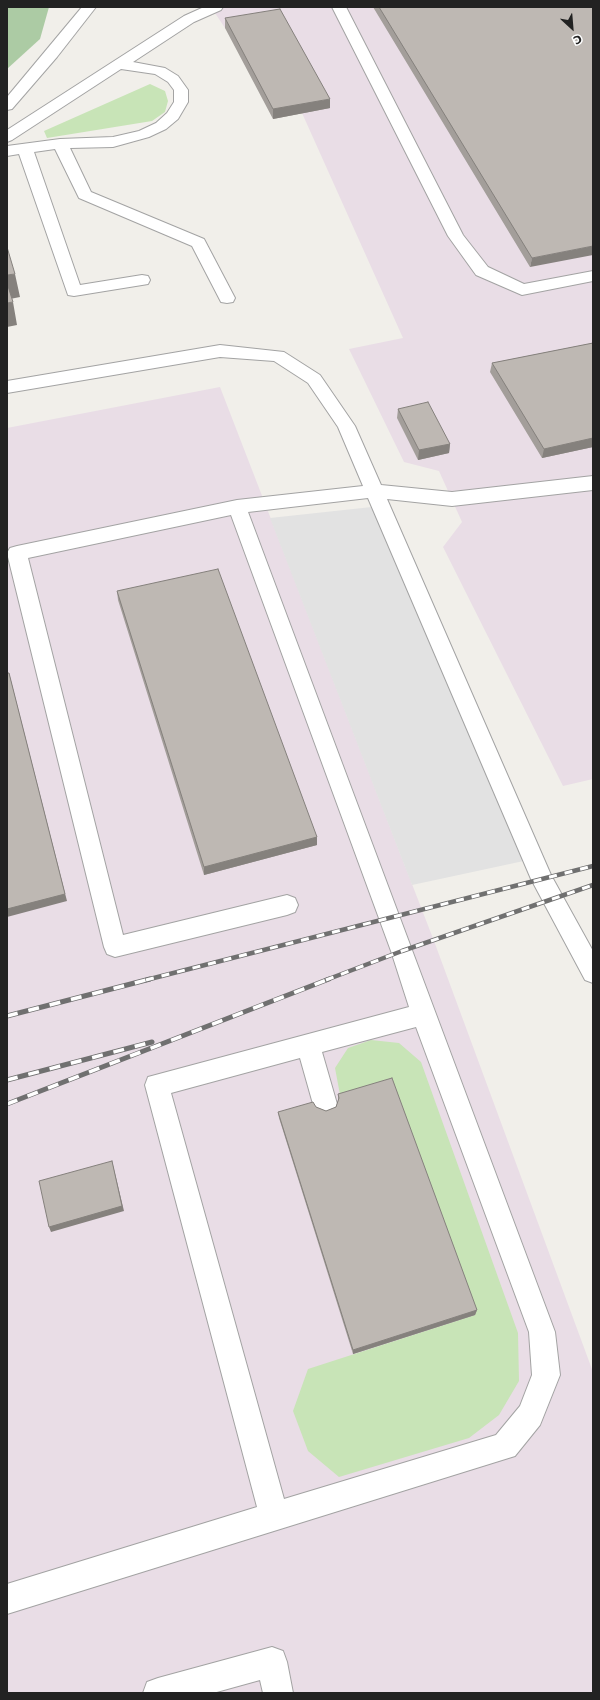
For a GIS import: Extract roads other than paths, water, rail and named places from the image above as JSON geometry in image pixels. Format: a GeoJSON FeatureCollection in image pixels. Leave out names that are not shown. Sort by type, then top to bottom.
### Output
{"type":"FeatureCollection","features":[{"type":"Feature","properties":{"kind":"street"},"geometry":{"type":"LineString","coordinates":[[7,106],[52,54],[89,7]]}},
{"type":"Feature","properties":{"kind":"street"},"geometry":{"type":"LineString","coordinates":[[7,137],[189,19],[216,7]]}},
{"type":"Feature","properties":{"kind":"street"},"geometry":{"type":"LineString","coordinates":[[339,7],[456,236],[482,271],[522,290],[593,276]]}},
{"type":"Feature","properties":{"kind":"street"},"geometry":{"type":"LineString","coordinates":[[7,151],[60,144],[113,142],[144,134],[161,126],[173,116],[181,102],[181,90],[174,79],[160,71],[144,66],[120,65]]}},
{"type":"Feature","properties":{"kind":"street"},"geometry":{"type":"LineString","coordinates":[[60,144],[85,196],[198,243],[227,298]]}},
{"type":"Feature","properties":{"kind":"street"},"geometry":{"type":"LineString","coordinates":[[26,149],[74,291],[142,280]]}},
{"type":"Feature","properties":{"kind":"street"},"geometry":{"type":"LineString","coordinates":[[7,387],[220,351],[278,356],[314,379],[346,426],[542,879],[593,973]]}},
{"type":"Feature","properties":{"kind":"street"},"geometry":{"type":"LineString","coordinates":[[287,905],[115,947],[12,554],[237,507],[375,491],[452,499],[593,483]]}},
{"type":"Feature","properties":{"kind":"street"},"geometry":{"type":"LineString","coordinates":[[7,1599],[505,1446],[530,1416],[546,1375],[542,1332],[423,1014],[402,951],[237,507]]}},
{"type":"Feature","properties":{"kind":"street"},"geometry":{"type":"LineString","coordinates":[[274,1516],[157,1085],[423,1014]]}},
{"type":"Feature","properties":{"kind":"street"},"geometry":{"type":"LineString","coordinates":[[308,1045],[325,1104]]}},
{"type":"Feature","properties":{"kind":"street"},"geometry":{"type":"LineString","coordinates":[[158,1693],[272,1662],[278,1693]]}},
{"type":"Feature","properties":{"kind":"railway"},"geometry":{"type":"LineString","coordinates":[[146,980],[593,866]]}},
{"type":"Feature","properties":{"kind":"railway"},"geometry":{"type":"LineString","coordinates":[[326,980],[402,951],[593,885]]}},
{"type":"Feature","properties":{"kind":"railway"},"geometry":{"type":"LineString","coordinates":[[7,1016],[150,979]]}},
{"type":"Feature","properties":{"kind":"railway"},"geometry":{"type":"LineString","coordinates":[[7,1104],[329,979]]}},
{"type":"Feature","properties":{"kind":"railway"},"geometry":{"type":"LineString","coordinates":[[7,1080],[152,1042]]}}]}
